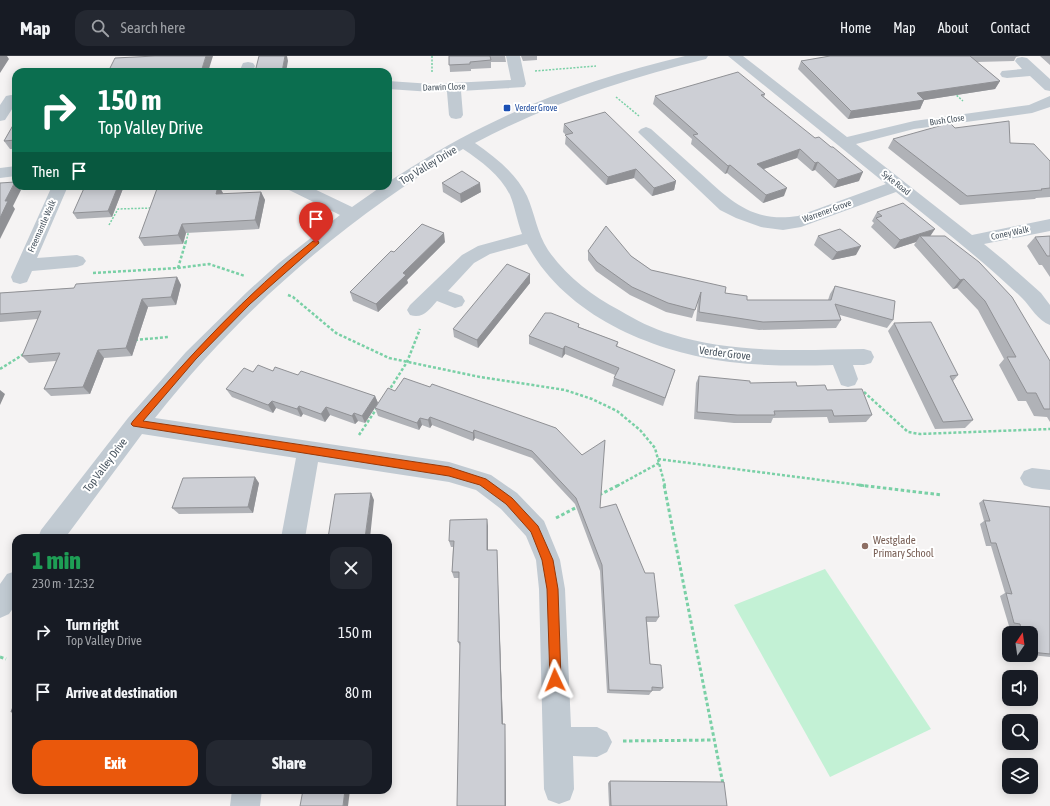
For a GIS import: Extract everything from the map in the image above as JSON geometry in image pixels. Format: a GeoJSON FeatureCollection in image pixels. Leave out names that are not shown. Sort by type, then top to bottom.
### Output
{"type":"FeatureCollection","features":[{"type":"Feature","properties":{"kind":"street"},"geometry":{"type":"LineString","coordinates":[[513,56],[518,78]]}},
{"type":"Feature","properties":{"kind":"street","name":"Top Valley Drive"},"geometry":{"type":"LineString","coordinates":[[392,187],[464,143],[520,116],[578,92],[672,63],[701,56]]}},
{"type":"Feature","properties":{"kind":"street","name":"Syke Road"},"geometry":{"type":"LineString","coordinates":[[735,56],[969,241],[1034,298],[1050,318]]}},
{"type":"Feature","properties":{"kind":"street"},"geometry":{"type":"LineString","coordinates":[[1022,61],[1050,87]]}},
{"type":"Feature","properties":{"kind":"street"},"geometry":{"type":"LineString","coordinates":[[1007,74],[1033,72]]}},
{"type":"Feature","properties":{"kind":"street","name":"Darwin Close"},"geometry":{"type":"LineString","coordinates":[[392,85],[423,88],[454,87],[500,89],[518,78]]}},
{"type":"Feature","properties":{"kind":"street"},"geometry":{"type":"LineString","coordinates":[[454,87],[456,115]]}},
{"type":"Feature","properties":{"kind":"street"},"geometry":{"type":"LineString","coordinates":[[0,117],[9,99]]}},
{"type":"Feature","properties":{"kind":"street","name":"Bush Close"},"geometry":{"type":"LineString","coordinates":[[844,142],[914,125],[1032,109],[1050,100]]}},
{"type":"Feature","properties":{"kind":"street","name":"Warrener Grove"},"geometry":{"type":"LineString","coordinates":[[646,132],[726,206],[761,221],[783,224],[801,221],[898,185]]}},
{"type":"Feature","properties":{"kind":"street"},"geometry":{"type":"LineString","coordinates":[[660,145],[676,140]]}},
{"type":"Feature","properties":{"kind":"street","name":"Verder Grove"},"geometry":{"type":"LineString","coordinates":[[464,143],[484,156],[511,184],[518,195],[532,237],[551,266],[568,284],[589,301],[621,322],[663,340],[699,350],[732,355],[766,358],[864,357]]}},
{"type":"Feature","properties":{"kind":"street"},"geometry":{"type":"LineString","coordinates":[[0,173],[12,172]]}},
{"type":"Feature","properties":{"kind":"street","name":"Freemantle Walk"},"geometry":{"type":"LineString","coordinates":[[58,190],[22,271],[77,261]]}},
{"type":"Feature","properties":{"kind":"street"},"geometry":{"type":"LineString","coordinates":[[303,190],[352,214]]}},
{"type":"Feature","properties":{"kind":"street","name":"Top Valley Drive"},"geometry":{"type":"LineString","coordinates":[[53,534],[136,424],[193,357],[248,302],[291,262],[352,214],[387,190]]}},
{"type":"Feature","properties":{"kind":"street","name":"Coney Walk"},"geometry":{"type":"LineString","coordinates":[[969,241],[1050,225]]}},
{"type":"Feature","properties":{"kind":"street"},"geometry":{"type":"LineString","coordinates":[[419,319],[435,292],[468,259],[484,250],[532,237]]}},
{"type":"Feature","properties":{"kind":"street"},"geometry":{"type":"LineString","coordinates":[[435,292],[455,301]]}},
{"type":"Feature","properties":{"kind":"street"},"geometry":{"type":"LineString","coordinates":[[840,357],[848,379]]}},
{"type":"Feature","properties":{"kind":"street"},"geometry":{"type":"LineString","coordinates":[[136,424],[449,472],[483,482],[509,501],[535,529],[548,560],[552,589],[559,789]]}},
{"type":"Feature","properties":{"kind":"street"},"geometry":{"type":"LineString","coordinates":[[293,534],[308,450]]}},
{"type":"Feature","properties":{"kind":"street"},"geometry":{"type":"LineString","coordinates":[[0,604],[12,588]]}},
{"type":"Feature","properties":{"kind":"street"},"geometry":{"type":"LineString","coordinates":[[557,741],[597,742]]}},
{"type":"Feature","properties":{"kind":"street"},"geometry":{"type":"LineString","coordinates":[[244,806],[246,794]]}},
{"type":"Feature","properties":{"kind":"path"},"geometry":{"type":"LineString","coordinates":[[518,78],[597,66]]}},
{"type":"Feature","properties":{"kind":"path"},"geometry":{"type":"LineString","coordinates":[[950,89],[966,103]]}},
{"type":"Feature","properties":{"kind":"path"},"geometry":{"type":"LineString","coordinates":[[616,97],[652,127],[646,132]]}},
{"type":"Feature","properties":{"kind":"path"},"geometry":{"type":"LineString","coordinates":[[109,225],[118,209],[157,207]]}},
{"type":"Feature","properties":{"kind":"path"},"geometry":{"type":"LineString","coordinates":[[178,268],[190,226]]}},
{"type":"Feature","properties":{"kind":"path"},"geometry":{"type":"LineString","coordinates":[[77,261],[75,274],[178,268],[209,264],[247,277]]}},
{"type":"Feature","properties":{"kind":"path"},"geometry":{"type":"LineString","coordinates":[[286,294],[293,297],[336,333],[388,358],[480,377],[565,390],[592,399],[617,411],[640,430],[655,448],[664,482],[724,791]]}},
{"type":"Feature","properties":{"kind":"path"},"geometry":{"type":"LineString","coordinates":[[387,393],[407,362],[419,319]]}},
{"type":"Feature","properties":{"kind":"path"},"geometry":{"type":"LineString","coordinates":[[129,340],[168,337]]}},
{"type":"Feature","properties":{"kind":"path"},"geometry":{"type":"LineString","coordinates":[[0,369],[29,350]]}},
{"type":"Feature","properties":{"kind":"path"},"geometry":{"type":"LineString","coordinates":[[848,379],[908,432],[928,433],[1050,429]]}},
{"type":"Feature","properties":{"kind":"path"},"geometry":{"type":"LineString","coordinates":[[346,456],[379,406]]}},
{"type":"Feature","properties":{"kind":"path"},"geometry":{"type":"LineString","coordinates":[[658,459],[942,495]]}},
{"type":"Feature","properties":{"kind":"path"},"geometry":{"type":"LineString","coordinates":[[597,496],[659,463]]}},
{"type":"Feature","properties":{"kind":"path"},"geometry":{"type":"LineString","coordinates":[[535,529],[583,504]]}},
{"type":"Feature","properties":{"kind":"path"},"geometry":{"type":"LineString","coordinates":[[0,657],[6,659]]}},
{"type":"Feature","properties":{"kind":"path"},"geometry":{"type":"LineString","coordinates":[[597,742],[715,740]]}},
{"type":"Feature","properties":{"kind":"green space"},"geometry":{"type":"Polygon","coordinates":[[[825,569],[931,729],[830,777],[734,605],[825,569]]]}},
{"type":"Feature","properties":{"kind":"building"},"geometry":{"type":"Polygon","coordinates":[[[206,56],[202,68],[110,68],[115,58],[206,56]]]}},
{"type":"Feature","properties":{"kind":"building"},"geometry":{"type":"Polygon","coordinates":[[[259,56],[285,56],[283,68],[256,68],[259,56]]]}},
{"type":"Feature","properties":{"kind":"building"},"geometry":{"type":"Polygon","coordinates":[[[449,56],[490,56],[491,60],[470,62],[470,64],[449,65],[449,56]]]}},
{"type":"Feature","properties":{"kind":"building"},"geometry":{"type":"Polygon","coordinates":[[[830,56],[970,56],[1000,81],[917,93],[924,100],[851,111],[801,61],[830,56]]]}},
{"type":"Feature","properties":{"kind":"building"},"geometry":{"type":"Polygon","coordinates":[[[738,72],[765,94],[761,95],[815,138],[819,137],[833,147],[863,172],[838,180],[818,162],[815,163],[800,149],[757,164],[787,188],[766,195],[730,165],[728,166],[693,135],[698,134],[655,96],[738,72]]]}},
{"type":"Feature","properties":{"kind":"building"},"geometry":{"type":"Polygon","coordinates":[[[605,112],[676,181],[654,188],[636,169],[608,177],[565,135],[573,133],[564,124],[605,112]]]}},
{"type":"Feature","properties":{"kind":"building"},"geometry":{"type":"Polygon","coordinates":[[[1009,121],[1010,143],[1034,144],[1050,161],[1050,188],[1041,189],[1042,190],[967,196],[893,139],[950,123],[955,128],[1009,121]]]}},
{"type":"Feature","properties":{"kind":"building"},"geometry":{"type":"Polygon","coordinates":[[[12,127],[12,140],[4,141],[12,127]]]}},
{"type":"Feature","properties":{"kind":"building"},"geometry":{"type":"Polygon","coordinates":[[[462,171],[480,183],[460,194],[442,183],[462,171]]]}},
{"type":"Feature","properties":{"kind":"building"},"geometry":{"type":"Polygon","coordinates":[[[12,182],[12,188],[5,201],[8,201],[0,218],[0,183],[12,182]]]}},
{"type":"Feature","properties":{"kind":"building"},"geometry":{"type":"Polygon","coordinates":[[[83,190],[116,190],[108,211],[73,213],[83,190]]]}},
{"type":"Feature","properties":{"kind":"building"},"geometry":{"type":"Polygon","coordinates":[[[157,190],[217,190],[216,194],[261,192],[255,220],[182,224],[178,235],[139,238],[157,190]]]}},
{"type":"Feature","properties":{"kind":"building"},"geometry":{"type":"Polygon","coordinates":[[[903,203],[935,229],[900,240],[876,218],[882,216],[877,212],[903,203]]]}},
{"type":"Feature","properties":{"kind":"building"},"geometry":{"type":"Polygon","coordinates":[[[422,224],[444,233],[403,273],[406,275],[376,304],[350,292],[391,251],[394,252],[422,224]]]}},
{"type":"Feature","properties":{"kind":"building"},"geometry":{"type":"Polygon","coordinates":[[[606,226],[631,256],[651,270],[726,287],[725,293],[747,296],[747,300],[831,300],[835,286],[895,301],[893,320],[835,304],[841,320],[763,322],[699,312],[701,292],[695,310],[668,303],[632,287],[597,262],[588,251],[606,226]]]}},
{"type":"Feature","properties":{"kind":"building"},"geometry":{"type":"Polygon","coordinates":[[[840,229],[861,246],[837,252],[818,236],[840,229]]]}},
{"type":"Feature","properties":{"kind":"building"},"geometry":{"type":"Polygon","coordinates":[[[920,236],[945,236],[979,262],[1012,297],[1050,361],[1050,409],[1044,409],[1036,393],[1027,393],[1007,357],[1016,357],[985,301],[964,279],[960,280],[920,236]]]}},
{"type":"Feature","properties":{"kind":"building"},"geometry":{"type":"Polygon","coordinates":[[[1050,236],[1050,256],[1047,256],[1035,237],[1050,236]]]}},
{"type":"Feature","properties":{"kind":"building"},"geometry":{"type":"Polygon","coordinates":[[[507,264],[530,274],[477,340],[453,329],[507,264]]]}},
{"type":"Feature","properties":{"kind":"building"},"geometry":{"type":"Polygon","coordinates":[[[177,277],[171,297],[142,299],[126,348],[98,350],[83,387],[44,389],[60,353],[22,356],[41,311],[0,314],[0,293],[74,288],[76,284],[177,277]]]}},
{"type":"Feature","properties":{"kind":"building"},"geometry":{"type":"Polygon","coordinates":[[[545,313],[551,313],[579,324],[578,327],[618,342],[616,346],[675,370],[665,398],[614,378],[619,368],[565,346],[563,349],[529,336],[545,313]]]}},
{"type":"Feature","properties":{"kind":"building"},"geometry":{"type":"Polygon","coordinates":[[[931,322],[958,375],[950,376],[973,420],[943,422],[894,323],[931,322]]]}},
{"type":"Feature","properties":{"kind":"building"},"geometry":{"type":"Polygon","coordinates":[[[258,365],[273,371],[275,367],[298,375],[301,371],[375,396],[362,416],[354,413],[352,416],[326,407],[321,414],[299,406],[297,409],[272,401],[268,405],[226,389],[244,368],[253,372],[258,365]]]}},
{"type":"Feature","properties":{"kind":"building"},"geometry":{"type":"Polygon","coordinates":[[[699,376],[750,381],[750,383],[796,382],[797,386],[825,385],[827,390],[862,389],[872,415],[834,416],[832,410],[774,411],[775,415],[737,415],[697,412],[699,376]]]}},
{"type":"Feature","properties":{"kind":"building"},"geometry":{"type":"Polygon","coordinates":[[[404,378],[430,387],[432,384],[556,428],[582,455],[605,440],[600,508],[616,504],[645,573],[654,573],[659,617],[646,617],[650,664],[661,665],[663,688],[652,687],[652,691],[609,690],[602,565],[576,498],[532,451],[474,430],[473,433],[430,417],[428,420],[420,418],[417,423],[375,408],[388,388],[395,391],[404,378]]]}},
{"type":"Feature","properties":{"kind":"building"},"geometry":{"type":"Polygon","coordinates":[[[255,477],[248,507],[172,508],[183,478],[255,477]]]}},
{"type":"Feature","properties":{"kind":"building"},"geometry":{"type":"Polygon","coordinates":[[[371,493],[366,534],[329,534],[335,494],[371,493]]]}},
{"type":"Feature","properties":{"kind":"building"},"geometry":{"type":"Polygon","coordinates":[[[983,500],[1050,507],[1050,654],[1038,653],[1038,626],[1020,626],[1020,624],[1014,623],[1006,593],[1012,594],[996,543],[991,543],[985,521],[990,521],[983,500]]]}},
{"type":"Feature","properties":{"kind":"building"},"geometry":{"type":"Polygon","coordinates":[[[487,519],[487,550],[497,550],[502,724],[505,724],[505,806],[457,806],[460,642],[458,642],[459,572],[452,572],[454,541],[449,541],[450,520],[487,519]]]}},
{"type":"Feature","properties":{"kind":"building"},"geometry":{"type":"Polygon","coordinates":[[[610,781],[724,782],[727,806],[611,806],[610,781]]]}},
{"type":"Feature","properties":{"kind":"building"},"geometry":{"type":"Polygon","coordinates":[[[302,794],[344,794],[343,806],[300,806],[302,794]]]}},
{"type":"Feature","properties":{"kind":"place","name":"Verder Grove"},"geometry":{"type":"Point","coordinates":[507,108]}},
{"type":"Feature","properties":{"kind":"place","name":"Westglade Primary School"},"geometry":{"type":"Point","coordinates":[865,546]}},
{"type":"Feature","properties":{"kind":"route"},"geometry":{"type":"LineString","coordinates":[[316,243],[291,262],[248,302],[193,357],[136,424],[449,472],[483,482],[509,501],[535,529],[548,560],[552,589],[555,680]]}}]}
